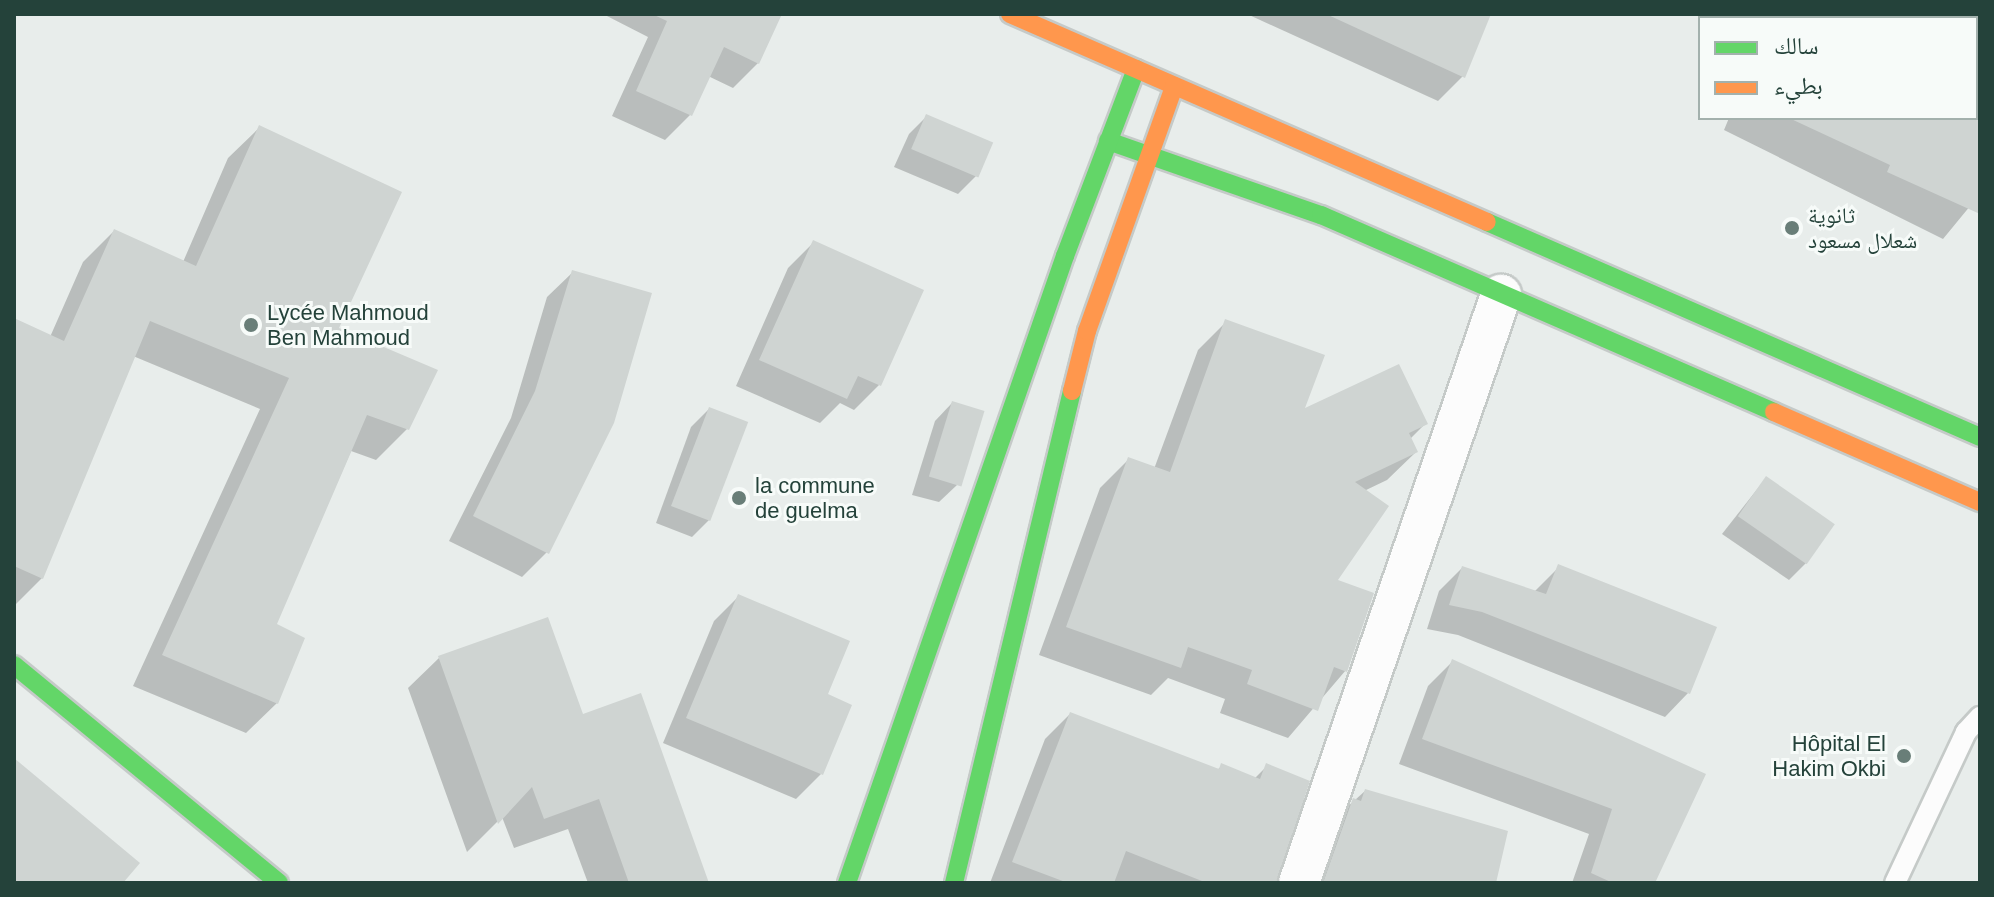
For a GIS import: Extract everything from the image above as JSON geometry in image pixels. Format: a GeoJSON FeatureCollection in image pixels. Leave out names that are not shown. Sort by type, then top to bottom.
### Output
{"type":"FeatureCollection","features":[{"type":"Feature","properties":{"kind":"street"},"geometry":{"type":"LineString","coordinates":[[1010,14],[1980,437]]}},
{"type":"Feature","properties":{"kind":"street"},"geometry":{"type":"LineString","coordinates":[[847,883],[1136,69]]}},
{"type":"Feature","properties":{"kind":"street"},"geometry":{"type":"LineString","coordinates":[[954,883],[1087,331],[1174,86]]}},
{"type":"Feature","properties":{"kind":"street"},"geometry":{"type":"LineString","coordinates":[[1108,141],[1321,215],[1980,502]]}},
{"type":"Feature","properties":{"kind":"street"},"geometry":{"type":"LineString","coordinates":[[1299,883],[1501,295]]}},
{"type":"Feature","properties":{"kind":"street"},"geometry":{"type":"LineString","coordinates":[[14,665],[279,883]]}},
{"type":"Feature","properties":{"kind":"lane"},"geometry":{"type":"LineString","coordinates":[[1895,883],[1966,732],[1980,717]]}},
{"type":"Feature","properties":{"kind":"building"},"geometry":{"type":"Polygon","coordinates":[[[652,14],[782,14],[759,64],[724,47],[692,116],[636,91],[667,21],[652,14]]]}},
{"type":"Feature","properties":{"kind":"building"},"geometry":{"type":"Polygon","coordinates":[[[1326,14],[1491,14],[1465,78],[1326,14]]]}},
{"type":"Feature","properties":{"kind":"building"},"geometry":{"type":"Polygon","coordinates":[[[926,114],[993,143],[978,178],[911,149],[926,114]]]}},
{"type":"Feature","properties":{"kind":"building"},"geometry":{"type":"Polygon","coordinates":[[[1980,118],[1980,214],[1887,172],[1890,165],[1793,120],[1980,118]]]}},
{"type":"Feature","properties":{"kind":"building"},"geometry":{"type":"Polygon","coordinates":[[[259,125],[402,192],[339,328],[438,370],[409,430],[367,415],[277,624],[305,638],[278,704],[162,655],[289,378],[150,321],[43,579],[14,566],[14,318],[64,341],[114,229],[196,266],[259,125]]]}},
{"type":"Feature","properties":{"kind":"building"},"geometry":{"type":"Polygon","coordinates":[[[813,240],[924,290],[881,386],[858,376],[847,399],[759,360],[813,240]]]}},
{"type":"Feature","properties":{"kind":"building"},"geometry":{"type":"Polygon","coordinates":[[[572,270],[652,293],[614,423],[549,554],[473,516],[535,391],[572,270]]]}},
{"type":"Feature","properties":{"kind":"building"},"geometry":{"type":"Polygon","coordinates":[[[1225,319],[1325,355],[1305,408],[1399,364],[1428,424],[1409,433],[1418,452],[1355,482],[1389,506],[1338,580],[1374,593],[1347,672],[1334,667],[1318,711],[1247,684],[1252,670],[1188,647],[1181,668],[1066,627],[1128,457],[1170,472],[1225,319]]]}},
{"type":"Feature","properties":{"kind":"building"},"geometry":{"type":"Polygon","coordinates":[[[952,401],[985,411],[961,486],[929,477],[952,401]]]}},
{"type":"Feature","properties":{"kind":"building"},"geometry":{"type":"Polygon","coordinates":[[[709,407],[748,422],[710,521],[671,506],[709,407]]]}},
{"type":"Feature","properties":{"kind":"building"},"geometry":{"type":"Polygon","coordinates":[[[1766,476],[1835,524],[1807,564],[1738,516],[1766,476]]]}},
{"type":"Feature","properties":{"kind":"building"},"geometry":{"type":"Polygon","coordinates":[[[1558,564],[1717,627],[1690,694],[1482,612],[1449,605],[1462,566],[1546,594],[1558,564]]]}},
{"type":"Feature","properties":{"kind":"building"},"geometry":{"type":"Polygon","coordinates":[[[738,594],[850,641],[828,694],[852,705],[823,775],[686,718],[738,594]]]}},
{"type":"Feature","properties":{"kind":"building"},"geometry":{"type":"Polygon","coordinates":[[[548,617],[583,714],[641,693],[709,883],[629,883],[599,799],[544,819],[532,787],[498,824],[438,656],[548,617]]]}},
{"type":"Feature","properties":{"kind":"building"},"geometry":{"type":"Polygon","coordinates":[[[1452,659],[1706,774],[1655,883],[1613,883],[1591,873],[1612,809],[1422,739],[1452,659]]]}},
{"type":"Feature","properties":{"kind":"building"},"geometry":{"type":"Polygon","coordinates":[[[1070,712],[1219,769],[1221,763],[1260,779],[1266,763],[1310,781],[1277,883],[1207,883],[1126,851],[1114,883],[1068,883],[1012,862],[1070,712]]]}},
{"type":"Feature","properties":{"kind":"building"},"geometry":{"type":"Polygon","coordinates":[[[14,758],[140,863],[123,883],[14,883],[14,758]]]}},
{"type":"Feature","properties":{"kind":"building"},"geometry":{"type":"Polygon","coordinates":[[[1365,789],[1508,831],[1496,883],[1323,883],[1353,798],[1361,801],[1365,789]]]}},
{"type":"Feature","properties":{"kind":"traffic: fast"},"geometry":{"type":"LineString","coordinates":[[847,883],[1065,256],[1136,69]]}},
{"type":"Feature","properties":{"kind":"traffic: fast"},"geometry":{"type":"LineString","coordinates":[[1108,141],[1321,215],[1774,412]]}},
{"type":"Feature","properties":{"kind":"traffic: fast"},"geometry":{"type":"LineString","coordinates":[[1487,222],[1980,437]]}},
{"type":"Feature","properties":{"kind":"traffic: fast"},"geometry":{"type":"LineString","coordinates":[[954,883],[1072,391]]}},
{"type":"Feature","properties":{"kind":"traffic: fast"},"geometry":{"type":"LineString","coordinates":[[14,665],[279,883]]}},
{"type":"Feature","properties":{"kind":"traffic: slow"},"geometry":{"type":"LineString","coordinates":[[1010,14],[1487,222]]}},
{"type":"Feature","properties":{"kind":"traffic: slow"},"geometry":{"type":"LineString","coordinates":[[1072,391],[1087,331],[1174,86]]}},
{"type":"Feature","properties":{"kind":"traffic: slow"},"geometry":{"type":"LineString","coordinates":[[1774,412],[1980,502]]}},
{"type":"Feature","properties":{"kind":"place","name":"ثانوية شعلال مسعود"},"geometry":{"type":"Point","coordinates":[1792,228]}},
{"type":"Feature","properties":{"kind":"place","name":"Lycée Mahmoud Ben Mahmoud"},"geometry":{"type":"Point","coordinates":[251,325]}},
{"type":"Feature","properties":{"kind":"place","name":"la commune de guelma"},"geometry":{"type":"Point","coordinates":[739,498]}},
{"type":"Feature","properties":{"kind":"place","name":"Hôpital El Hakim Okbi"},"geometry":{"type":"Point","coordinates":[1904,756]}}]}
